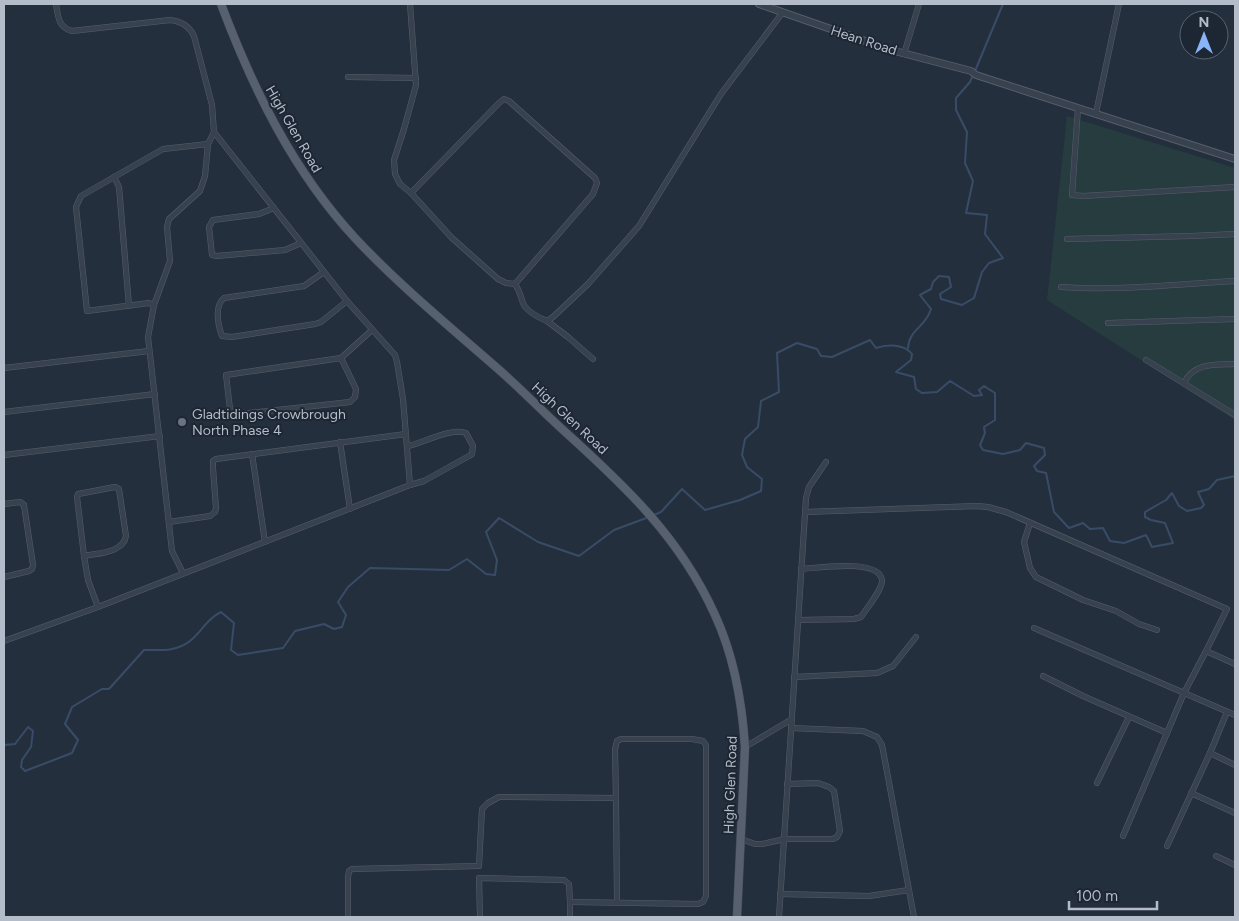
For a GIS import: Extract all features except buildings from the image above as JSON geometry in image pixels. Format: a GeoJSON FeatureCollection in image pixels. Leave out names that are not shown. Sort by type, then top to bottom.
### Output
{"type":"FeatureCollection","features":[{"type":"Feature","properties":{"kind":"main road","name":"High Glen Road"},"geometry":{"type":"LineString","coordinates":[[221,4],[249,74],[278,132],[302,170],[338,218],[360,243],[410,292],[505,375],[627,489],[662,528],[690,567],[716,617],[730,654],[738,687],[745,746],[737,917]]}},
{"type":"Feature","properties":{"kind":"street"},"geometry":{"type":"LineString","coordinates":[[56,4],[60,24],[72,31],[170,20],[178,21],[185,25],[194,36],[212,105],[214,132],[208,144],[203,184],[200,191],[169,219],[166,227],[170,261],[154,304],[148,337],[172,551],[183,573]]}},
{"type":"Feature","properties":{"kind":"street"},"geometry":{"type":"LineString","coordinates":[[410,4],[416,85],[394,160],[394,167],[400,184],[411,193],[452,238],[498,279],[506,283],[515,284],[521,292],[523,304],[539,318],[547,321],[568,337],[593,359]]}},
{"type":"Feature","properties":{"kind":"street","name":"Hean Road"},"geometry":{"type":"LineString","coordinates":[[759,4],[904,54],[974,73],[1235,159]]}},
{"type":"Feature","properties":{"kind":"street"},"geometry":{"type":"LineString","coordinates":[[904,54],[919,4]]}},
{"type":"Feature","properties":{"kind":"street"},"geometry":{"type":"LineString","coordinates":[[1096,113],[1119,4]]}},
{"type":"Feature","properties":{"kind":"street"},"geometry":{"type":"LineString","coordinates":[[547,321],[588,284],[639,226],[721,94],[783,12]]}},
{"type":"Feature","properties":{"kind":"street"},"geometry":{"type":"LineString","coordinates":[[348,77],[416,78]]}},
{"type":"Feature","properties":{"kind":"street"},"geometry":{"type":"LineString","coordinates":[[411,193],[499,103],[504,99],[509,101],[595,178],[597,183],[593,194],[515,284]]}},
{"type":"Feature","properties":{"kind":"street"},"geometry":{"type":"LineString","coordinates":[[1078,108],[1072,195],[1084,196],[1235,187]]}},
{"type":"Feature","properties":{"kind":"street"},"geometry":{"type":"LineString","coordinates":[[214,132],[347,301],[395,355],[408,446],[410,485]]}},
{"type":"Feature","properties":{"kind":"street"},"geometry":{"type":"LineString","coordinates":[[154,304],[149,303],[87,311],[76,207],[81,196],[164,149],[208,144]]}},
{"type":"Feature","properties":{"kind":"street"},"geometry":{"type":"LineString","coordinates":[[114,177],[118,187],[129,306]]}},
{"type":"Feature","properties":{"kind":"street"},"geometry":{"type":"LineString","coordinates":[[274,208],[258,214],[213,220],[209,227],[212,255],[285,250],[301,243]]}},
{"type":"Feature","properties":{"kind":"street"},"geometry":{"type":"LineString","coordinates":[[1066,239],[1235,234]]}},
{"type":"Feature","properties":{"kind":"street"},"geometry":{"type":"LineString","coordinates":[[324,272],[304,286],[224,298],[219,304],[218,310],[222,336],[232,337],[315,324],[321,322],[347,301]]}},
{"type":"Feature","properties":{"kind":"street"},"geometry":{"type":"LineString","coordinates":[[1061,286],[1083,288],[1123,287],[1235,281]]}},
{"type":"Feature","properties":{"kind":"street"},"geometry":{"type":"LineString","coordinates":[[1108,323],[1235,319]]}},
{"type":"Feature","properties":{"kind":"street"},"geometry":{"type":"LineString","coordinates":[[342,358],[356,389],[355,397],[350,402],[242,414],[232,413],[230,409],[226,375],[342,358],[372,330]]}},
{"type":"Feature","properties":{"kind":"street"},"geometry":{"type":"LineString","coordinates":[[4,368],[150,351]]}},
{"type":"Feature","properties":{"kind":"street"},"geometry":{"type":"LineString","coordinates":[[1146,360],[1235,415]]}},
{"type":"Feature","properties":{"kind":"street"},"geometry":{"type":"LineString","coordinates":[[1184,383],[1188,376],[1198,368],[1206,365],[1235,364]]}},
{"type":"Feature","properties":{"kind":"street"},"geometry":{"type":"LineString","coordinates":[[4,412],[155,394]]}},
{"type":"Feature","properties":{"kind":"street"},"geometry":{"type":"LineString","coordinates":[[4,641],[98,607],[424,481],[469,456],[473,450],[473,446],[466,433],[457,431],[408,446]]}},
{"type":"Feature","properties":{"kind":"street"},"geometry":{"type":"LineString","coordinates":[[169,522],[212,515],[216,508],[212,468],[214,461],[222,458],[406,434]]}},
{"type":"Feature","properties":{"kind":"street"},"geometry":{"type":"LineString","coordinates":[[4,455],[160,436]]}},
{"type":"Feature","properties":{"kind":"street"},"geometry":{"type":"LineString","coordinates":[[340,442],[350,509]]}},
{"type":"Feature","properties":{"kind":"street"},"geometry":{"type":"LineString","coordinates":[[252,454],[265,542]]}},
{"type":"Feature","properties":{"kind":"street"},"geometry":{"type":"LineString","coordinates":[[779,917],[805,512],[809,487],[826,462]]}},
{"type":"Feature","properties":{"kind":"street"},"geometry":{"type":"LineString","coordinates":[[84,556],[118,548],[125,542],[125,527],[118,487],[78,494],[77,497],[84,556],[88,580],[98,607]]}},
{"type":"Feature","properties":{"kind":"street"},"geometry":{"type":"LineString","coordinates":[[4,504],[20,502],[24,505],[33,565],[32,570],[4,578]]}},
{"type":"Feature","properties":{"kind":"street"},"geometry":{"type":"LineString","coordinates":[[805,512],[988,507],[1006,512],[1227,609],[1184,693],[1123,836]]}},
{"type":"Feature","properties":{"kind":"street"},"geometry":{"type":"LineString","coordinates":[[1030,523],[1024,542],[1030,568],[1036,577],[1083,600],[1116,611],[1139,624],[1157,630]]}},
{"type":"Feature","properties":{"kind":"street"},"geometry":{"type":"LineString","coordinates":[[798,620],[854,619],[861,617],[881,586],[882,580],[872,568],[861,566],[801,569]]}},
{"type":"Feature","properties":{"kind":"street"},"geometry":{"type":"LineString","coordinates":[[1034,628],[1235,715]]}},
{"type":"Feature","properties":{"kind":"street"},"geometry":{"type":"LineString","coordinates":[[794,677],[877,673],[893,666],[916,638]]}},
{"type":"Feature","properties":{"kind":"street"},"geometry":{"type":"LineString","coordinates":[[1206,651],[1235,664]]}},
{"type":"Feature","properties":{"kind":"street"},"geometry":{"type":"LineString","coordinates":[[1043,676],[1167,733]]}},
{"type":"Feature","properties":{"kind":"street"},"geometry":{"type":"LineString","coordinates":[[1167,846],[1227,712]]}},
{"type":"Feature","properties":{"kind":"street"},"geometry":{"type":"LineString","coordinates":[[1097,783],[1129,717]]}},
{"type":"Feature","properties":{"kind":"street"},"geometry":{"type":"LineString","coordinates":[[745,746],[792,719]]}},
{"type":"Feature","properties":{"kind":"street"},"geometry":{"type":"LineString","coordinates":[[791,728],[864,730],[877,737],[882,745],[914,917]]}},
{"type":"Feature","properties":{"kind":"street"},"geometry":{"type":"LineString","coordinates":[[570,902],[698,904],[704,900],[706,888],[706,745],[703,741],[698,739],[621,739],[617,741],[615,749],[617,902]]}},
{"type":"Feature","properties":{"kind":"street"},"geometry":{"type":"LineString","coordinates":[[1210,753],[1235,765]]}},
{"type":"Feature","properties":{"kind":"street"},"geometry":{"type":"LineString","coordinates":[[741,838],[755,844],[762,844],[785,839],[833,839],[839,835],[834,791],[818,783],[788,784]]}},
{"type":"Feature","properties":{"kind":"street"},"geometry":{"type":"LineString","coordinates":[[1191,793],[1235,813]]}},
{"type":"Feature","properties":{"kind":"street"},"geometry":{"type":"LineString","coordinates":[[480,917],[479,866],[482,809],[499,797],[616,798]]}},
{"type":"Feature","properties":{"kind":"street"},"geometry":{"type":"LineString","coordinates":[[1216,856],[1235,865]]}},
{"type":"Feature","properties":{"kind":"street"},"geometry":{"type":"LineString","coordinates":[[348,917],[348,877],[352,869],[479,866]]}},
{"type":"Feature","properties":{"kind":"street"},"geometry":{"type":"LineString","coordinates":[[479,878],[564,880],[569,884],[570,917]]}},
{"type":"Feature","properties":{"kind":"street"},"geometry":{"type":"LineString","coordinates":[[780,894],[869,896],[909,890]]}},
{"type":"Feature","properties":{"kind":"green space"},"geometry":{"type":"Polygon","coordinates":[[[1067,116],[1235,168],[1235,420],[1047,300],[1067,116]]]}},
{"type":"Feature","properties":{"kind":"waterway"},"geometry":{"type":"LineString","coordinates":[[975,71],[1003,4]]}},
{"type":"Feature","properties":{"kind":"waterway"},"geometry":{"type":"LineString","coordinates":[[908,348],[911,336],[929,315],[931,309],[920,295],[931,289],[933,282],[939,276],[949,277],[951,287],[940,294],[941,299],[962,305],[974,298],[982,272],[989,263],[1003,258],[985,234],[987,215],[966,213],[973,181],[965,163],[967,132],[956,110],[956,98],[970,82],[973,75]]}},
{"type":"Feature","properties":{"kind":"waterway"},"geometry":{"type":"LineString","coordinates":[[654,515],[661,512],[682,489],[705,510],[740,500],[761,491],[762,479],[747,467],[742,455],[745,439],[758,427],[761,401],[779,392],[777,353],[797,343],[817,349],[821,356],[832,357],[870,340],[876,348],[886,346],[905,348],[912,354],[911,360],[896,372],[914,377],[916,389],[922,393],[937,392],[950,381],[974,396],[982,395],[979,390],[984,386],[995,393],[995,420],[984,427],[985,433],[980,445],[983,450],[1003,454],[1020,450],[1026,443],[1044,448],[1045,455],[1034,466],[1037,471],[1046,473],[1054,512],[1069,528],[1083,523],[1090,529],[1103,528],[1110,541],[1124,543],[1146,535],[1152,547],[1173,543],[1165,523],[1145,517],[1145,512],[1166,500],[1172,493],[1179,506],[1187,511],[1201,508],[1204,505],[1198,492],[1209,489],[1217,480],[1235,476]]}},
{"type":"Feature","properties":{"kind":"waterway"},"geometry":{"type":"LineString","coordinates":[[4,745],[15,744],[28,727],[33,731],[31,747],[22,760],[21,767],[25,771],[72,753],[78,740],[65,724],[72,707],[102,689],[109,689],[144,650],[168,650],[185,645],[212,618],[221,612],[234,623],[231,650],[238,655],[283,648],[295,631],[324,624],[334,629],[342,627],[346,615],[338,602],[348,587],[370,568],[449,570],[467,559],[486,574],[495,575],[497,560],[486,532],[499,518],[538,542],[579,556],[614,530],[649,517]]}},
{"type":"Feature","properties":{"kind":"place","name":"Gladtidings Crowbrough North Phase 4"},"geometry":{"type":"Point","coordinates":[182,422]}}]}
